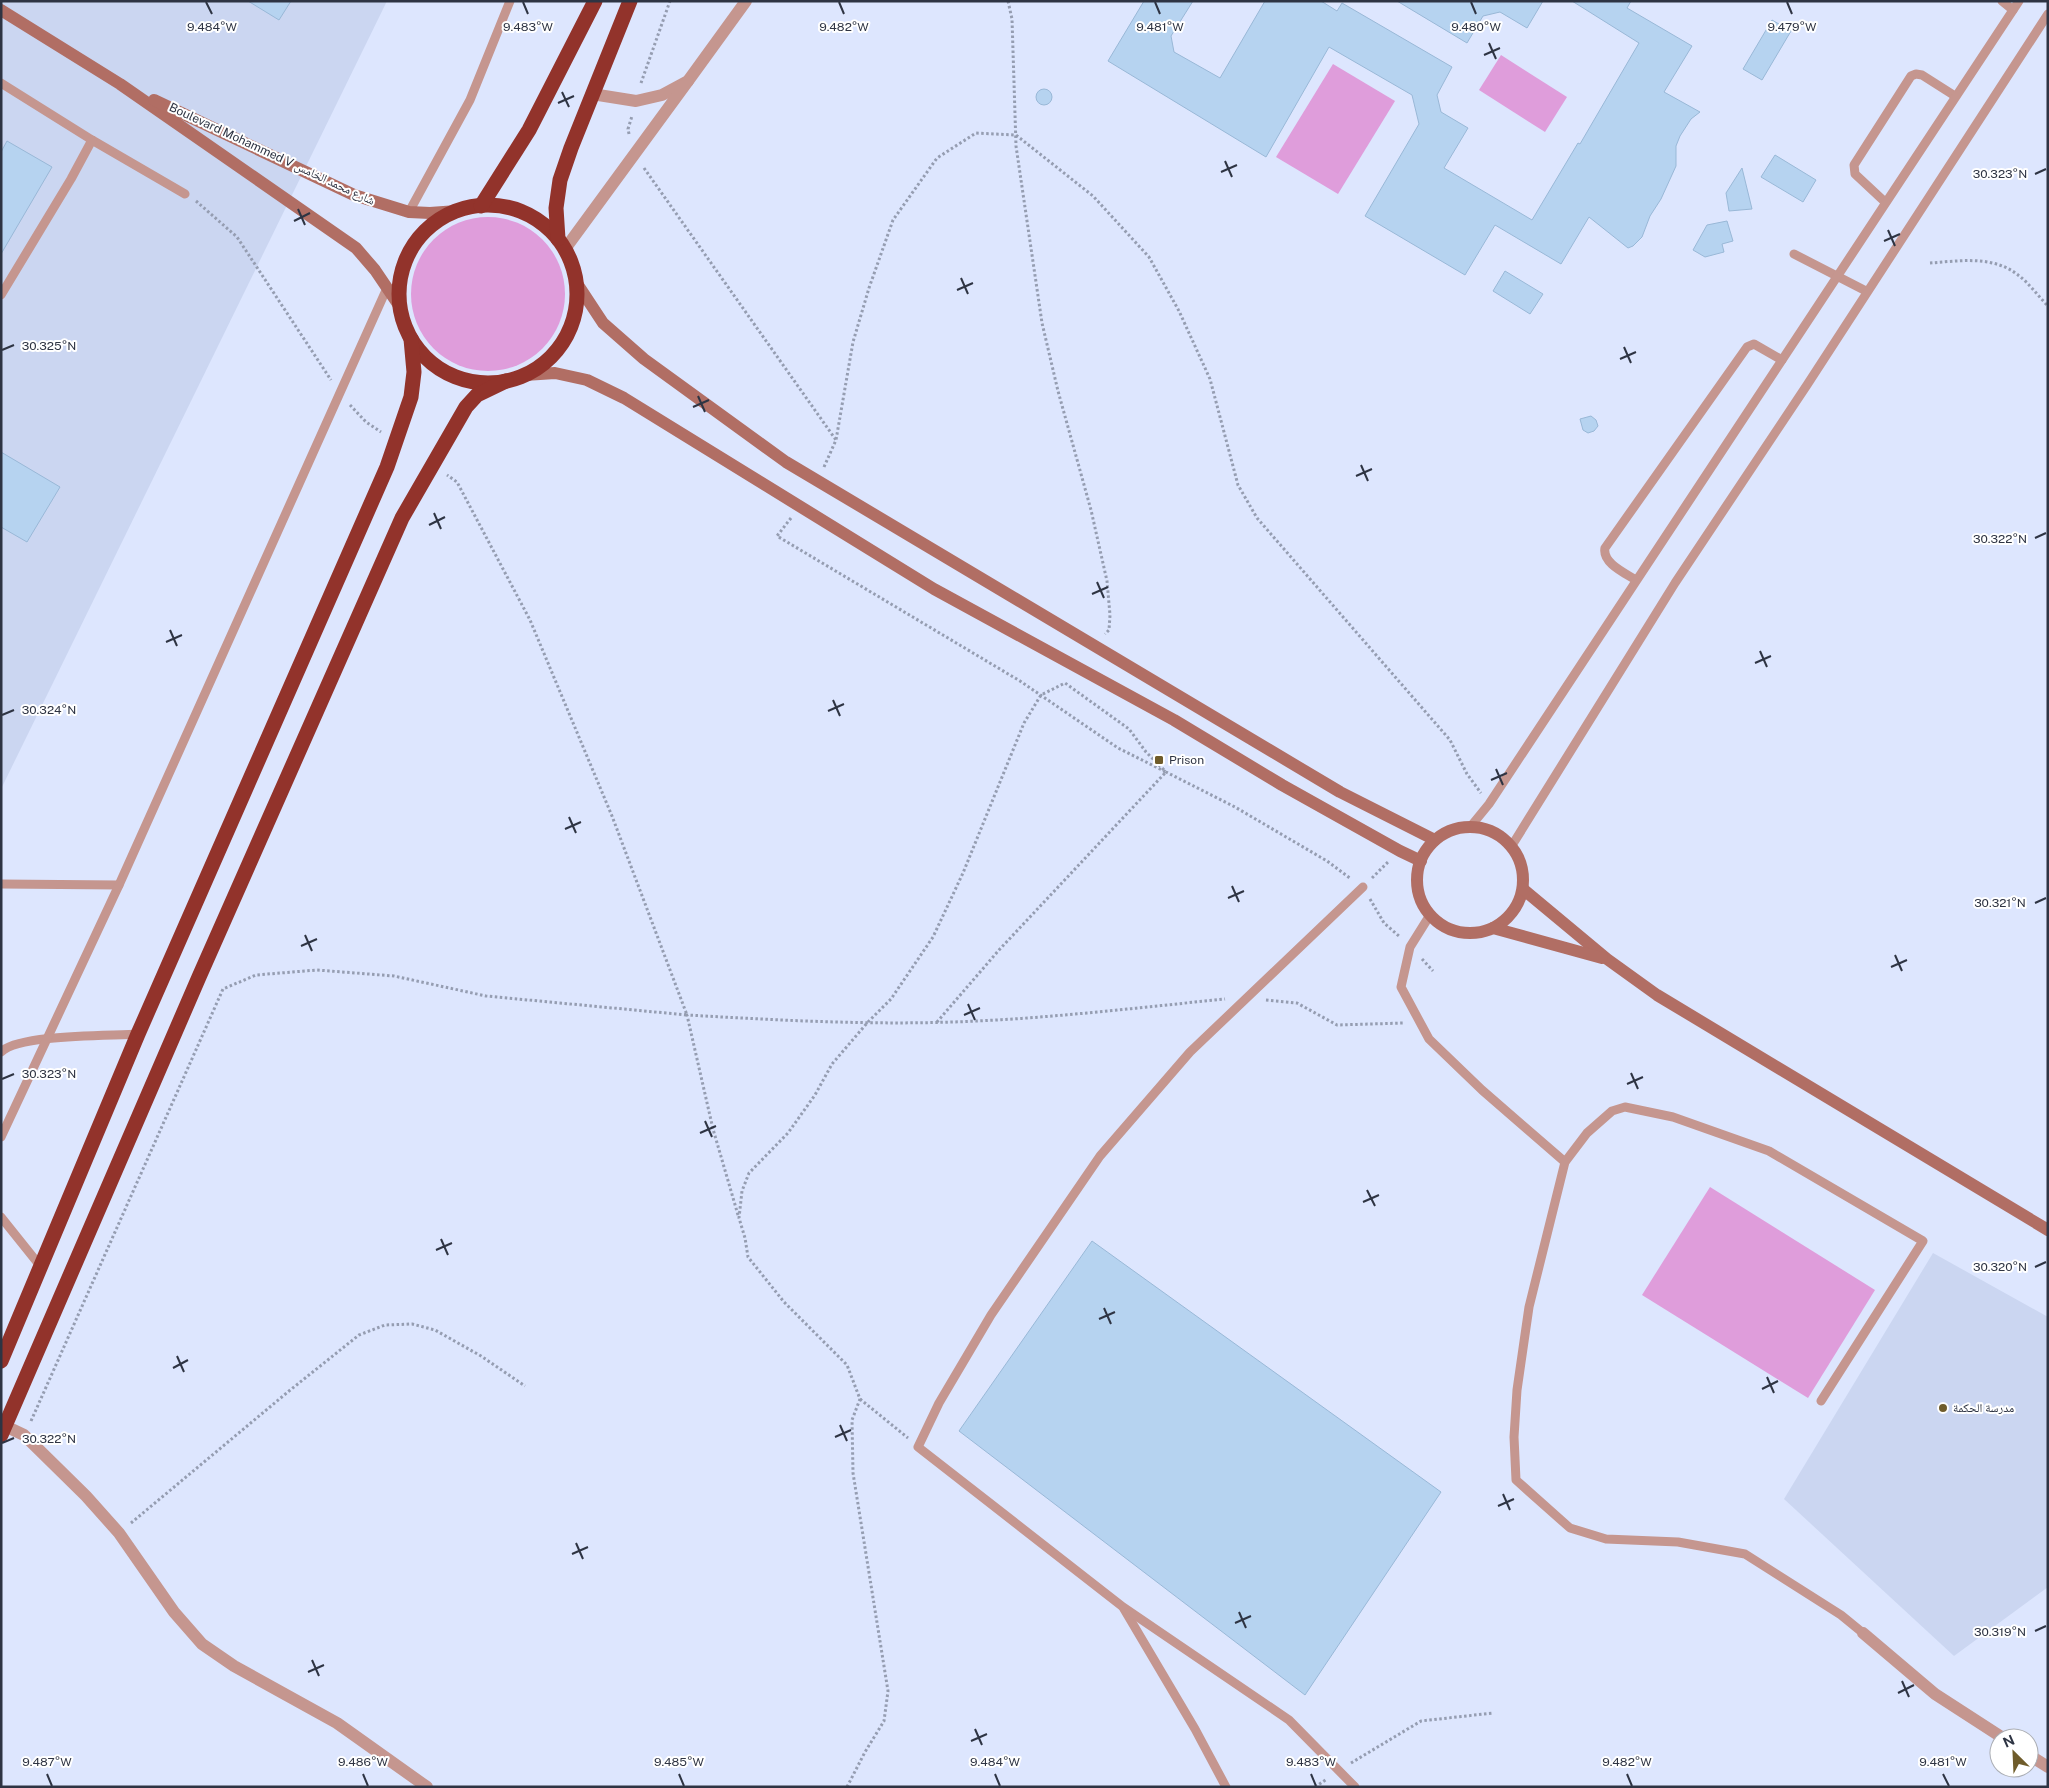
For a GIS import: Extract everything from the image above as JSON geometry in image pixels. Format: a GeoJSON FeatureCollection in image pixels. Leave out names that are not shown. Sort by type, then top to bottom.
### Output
{"type":"FeatureCollection","features":[{"type":"Feature","properties":{"kind":"highway"},"geometry":{"type":"LineString","coordinates":[[482,206],[529,130],[595,1]]}},
{"type":"Feature","properties":{"kind":"highway"},"geometry":{"type":"LineString","coordinates":[[561,244],[556,208],[560,180],[592,94],[630,1]]}},
{"type":"Feature","properties":{"kind":"highway"},"geometry":{"type":"LineString","coordinates":[[3,1431],[199,977],[402,518],[466,407],[477,395],[506,381],[524,375],[548,359],[566,337],[575,310],[576,282],[570,259],[561,244],[540,222],[518,210],[506,207],[482,206],[457,211],[434,224],[415,243],[408,255],[402,274],[399,294],[404,324],[411,339],[428,361],[452,375],[479,382],[506,381]]}},
{"type":"Feature","properties":{"kind":"highway"},"geometry":{"type":"LineString","coordinates":[[1,1361],[138,1034],[387,468],[412,397],[414,372],[411,339]]}},
{"type":"Feature","properties":{"kind":"main road","name":"Boulevard Mohammed V شارع محمد الخامس"},"geometry":{"type":"LineString","coordinates":[[1,10],[120,84],[356,248],[375,270],[400,307]]}},
{"type":"Feature","properties":{"kind":"main road","name":"Boulevard Mohammed V شارع محمد الخامس"},"geometry":{"type":"LineString","coordinates":[[120,84],[354,195],[409,212],[457,211]]}},
{"type":"Feature","properties":{"kind":"main road"},"geometry":{"type":"LineString","coordinates":[[576,282],[603,323],[644,358],[786,462],[1340,792],[1435,840]]}},
{"type":"Feature","properties":{"kind":"main road"},"geometry":{"type":"LineString","coordinates":[[524,375],[555,373],[587,380],[624,398],[934,589],[1174,720],[1282,785],[1400,851],[1421,860]]}},
{"type":"Feature","properties":{"kind":"main road"},"geometry":{"type":"LineString","coordinates":[[1471,826],[1490,830],[1505,839],[1511,847],[1517,854],[1523,871],[1523,890],[1517,905],[1507,919],[1492,928],[1476,933],[1459,932],[1443,926],[1430,915],[1421,901],[1416,884],[1418,868],[1424,852],[1435,840],[1453,829],[1471,826]]}},
{"type":"Feature","properties":{"kind":"main road"},"geometry":{"type":"LineString","coordinates":[[1523,890],[1607,959],[1657,995],[2048,1230]]}},
{"type":"Feature","properties":{"kind":"main road"},"geometry":{"type":"LineString","coordinates":[[1492,928],[1607,959]]}},
{"type":"Feature","properties":{"kind":"street"},"geometry":{"type":"LineString","coordinates":[[561,244],[633,155],[746,1]]}},
{"type":"Feature","properties":{"kind":"street"},"geometry":{"type":"LineString","coordinates":[[592,94],[636,101],[662,95],[688,81]]}},
{"type":"Feature","properties":{"kind":"street"},"geometry":{"type":"LineString","coordinates":[[3,1431],[24,1435],[86,1496],[119,1533],[174,1612],[202,1644],[234,1666],[337,1723],[427,1787]]}},
{"type":"Feature","properties":{"kind":"street"},"geometry":{"type":"LineString","coordinates":[[1863,1632],[1935,1694],[1989,1729]]}},
{"type":"Feature","properties":{"kind":"lane"},"geometry":{"type":"LineString","coordinates":[[409,212],[470,100],[510,1]]}},
{"type":"Feature","properties":{"kind":"lane"},"geometry":{"type":"LineString","coordinates":[[2002,1],[2013,10]]}},
{"type":"Feature","properties":{"kind":"lane"},"geometry":{"type":"LineString","coordinates":[[1471,826],[1489,804],[2019,1]]}},
{"type":"Feature","properties":{"kind":"lane"},"geometry":{"type":"LineString","coordinates":[[1511,847],[1675,583],[1807,385],[1866,291],[2048,14]]}},
{"type":"Feature","properties":{"kind":"lane"},"geometry":{"type":"LineString","coordinates":[[1885,202],[1855,174],[1854,165],[1911,76],[1916,74],[1922,75],[1956,96]]}},
{"type":"Feature","properties":{"kind":"lane"},"geometry":{"type":"LineString","coordinates":[[1,82],[92,140],[185,194]]}},
{"type":"Feature","properties":{"kind":"lane"},"geometry":{"type":"LineString","coordinates":[[1,295],[71,179],[92,140]]}},
{"type":"Feature","properties":{"kind":"lane"},"geometry":{"type":"LineString","coordinates":[[1794,254],[1866,291]]}},
{"type":"Feature","properties":{"kind":"lane"},"geometry":{"type":"LineString","coordinates":[[1,1137],[119,885],[387,288]]}},
{"type":"Feature","properties":{"kind":"lane"},"geometry":{"type":"LineString","coordinates":[[1636,580],[1608,561],[1604,556],[1605,548],[1747,347],[1754,344],[1782,360]]}},
{"type":"Feature","properties":{"kind":"lane"},"geometry":{"type":"LineString","coordinates":[[1,884],[119,885]]}},
{"type":"Feature","properties":{"kind":"lane"},"geometry":{"type":"LineString","coordinates":[[1355,1787],[1289,1720],[1123,1607],[918,1447],[939,1403],[987,1322],[1100,1156],[1190,1052],[1363,887]]}},
{"type":"Feature","properties":{"kind":"lane"},"geometry":{"type":"LineString","coordinates":[[1430,915],[1410,947],[1401,987],[1429,1038],[1482,1090],[1565,1162]]}},
{"type":"Feature","properties":{"kind":"lane"},"geometry":{"type":"LineString","coordinates":[[1,1052],[7,1047],[18,1043],[46,1039],[138,1034]]}},
{"type":"Feature","properties":{"kind":"lane"},"geometry":{"type":"LineString","coordinates":[[1821,1401],[1923,1241],[1769,1151],[1672,1117],[1625,1107],[1612,1111],[1587,1133],[1565,1162],[1530,1307],[1520,1372],[1514,1437],[1516,1480],[1570,1528],[1606,1539],[1678,1542],[1745,1554],[1863,1632]]}},
{"type":"Feature","properties":{"kind":"lane"},"geometry":{"type":"LineString","coordinates":[[1,1217],[41,1267]]}},
{"type":"Feature","properties":{"kind":"lane"},"geometry":{"type":"LineString","coordinates":[[1123,1607],[1226,1787]]}},
{"type":"Feature","properties":{"kind":"path"},"geometry":{"type":"LineString","coordinates":[[670,1],[649,58],[628,129],[633,155],[836,440]]}},
{"type":"Feature","properties":{"kind":"path"},"geometry":{"type":"LineString","coordinates":[[1008,1],[1012,19],[1016,135],[1042,323],[1058,391],[1091,510],[1107,581],[1110,615],[1109,630],[1094,647]]}},
{"type":"Feature","properties":{"kind":"path"},"geometry":{"type":"LineString","coordinates":[[817,481],[836,440],[853,342],[869,288],[893,220],[937,158],[976,133],[1016,135],[1094,196],[1149,257],[1179,311],[1210,379],[1238,485],[1257,518],[1450,740],[1468,774],[1489,804]]}},
{"type":"Feature","properties":{"kind":"path"},"geometry":{"type":"LineString","coordinates":[[185,194],[199,202],[237,237],[286,308],[339,392],[366,422],[396,442]]}},
{"type":"Feature","properties":{"kind":"path"},"geometry":{"type":"LineString","coordinates":[[1930,263],[1969,260],[1998,264],[2017,274],[2048,306]]}},
{"type":"Feature","properties":{"kind":"path"},"geometry":{"type":"LineString","coordinates":[[433,465],[457,482],[530,620],[612,816],[687,1015],[713,1129],[745,1238],[748,1257],[784,1302],[847,1365],[860,1399],[883,1415],[918,1447]]}},
{"type":"Feature","properties":{"kind":"path"},"geometry":{"type":"LineString","coordinates":[[800,506],[778,536],[1020,680],[1118,748],[1243,812],[1327,861],[1363,887],[1384,922],[1433,971]]}},
{"type":"Feature","properties":{"kind":"path"},"geometry":{"type":"LineString","coordinates":[[739,1218],[742,1191],[749,1173],[788,1133],[815,1094],[832,1064],[868,1022],[890,1000],[933,937],[963,873],[1024,723],[1041,695],[1065,683],[1079,668]]}},
{"type":"Feature","properties":{"kind":"path"},"geometry":{"type":"LineString","coordinates":[[1065,683],[1129,729],[1146,752],[1166,772]]}},
{"type":"Feature","properties":{"kind":"path"},"geometry":{"type":"LineString","coordinates":[[937,1022],[999,950],[1166,772]]}},
{"type":"Feature","properties":{"kind":"path"},"geometry":{"type":"LineString","coordinates":[[1363,887],[1400,851]]}},
{"type":"Feature","properties":{"kind":"path"},"geometry":{"type":"LineString","coordinates":[[24,1435],[223,989],[256,975],[317,970],[394,976],[486,996],[687,1015],[793,1021],[937,1022],[1108,1011]]}},
{"type":"Feature","properties":{"kind":"path"},"geometry":{"type":"LineString","coordinates":[[119,1533],[359,1335],[385,1325],[412,1324],[435,1330],[481,1356],[525,1386]]}},
{"type":"Feature","properties":{"kind":"path"},"geometry":{"type":"LineString","coordinates":[[847,1787],[864,1752],[884,1721],[888,1691],[853,1473],[852,1420],[860,1399]]}},
{"type":"Feature","properties":{"kind":"path"},"geometry":{"type":"LineString","coordinates":[[1315,1787],[1422,1721],[1493,1713]]}},
{"type":"Feature","properties":{"kind":"shaded area"},"geometry":{"type":"Polygon","coordinates":[[[1,1],[387,1],[1,789],[1,1]]]}},
{"type":"Feature","properties":{"kind":"shaded area"},"geometry":{"type":"Polygon","coordinates":[[[1501,55],[1567,97],[1545,132],[1479,90],[1501,55]]]}},
{"type":"Feature","properties":{"kind":"shaded area"},"geometry":{"type":"Polygon","coordinates":[[[1333,64],[1395,101],[1338,194],[1276,157],[1333,64]]]}},
{"type":"Feature","properties":{"kind":"shaded area"},"geometry":{"type":"Polygon","coordinates":[[[488,217],[517,223],[531,230],[542,240],[552,251],[559,265],[565,294],[559,323],[552,337],[542,348],[531,358],[517,365],[488,371],[459,365],[445,358],[434,348],[424,337],[417,323],[411,294],[417,265],[424,251],[434,240],[445,230],[459,223],[488,217]]]}},
{"type":"Feature","properties":{"kind":"shaded area"},"geometry":{"type":"Polygon","coordinates":[[[1710,1187],[1875,1290],[1808,1398],[1642,1295],[1710,1187]]]}},
{"type":"Feature","properties":{"kind":"shaded area","name":"مدرسة الحكمة"},"geometry":{"type":"Polygon","coordinates":[[[1933,1253],[2048,1317],[2048,1587],[1954,1656],[1784,1499],[1933,1253]]]}},
{"type":"Feature","properties":{"kind":"building"},"geometry":{"type":"Polygon","coordinates":[[[248,1],[291,1],[279,20],[248,1]]]}},
{"type":"Feature","properties":{"kind":"building"},"geometry":{"type":"Polygon","coordinates":[[[1144,1],[1193,1],[1171,36],[1174,52],[1220,78],[1265,1],[1321,1],[1337,11],[1342,3],[1452,67],[1437,95],[1441,112],[1468,128],[1444,168],[1532,220],[1578,143],[1580,144],[1639,43],[1572,1],[1631,1],[1627,8],[1692,46],[1664,92],[1700,112],[1691,119],[1680,136],[1676,146],[1676,166],[1661,199],[1650,216],[1642,237],[1633,246],[1628,248],[1589,217],[1561,264],[1495,225],[1465,275],[1365,216],[1419,124],[1412,95],[1329,47],[1266,157],[1108,61],[1144,1]]]}},
{"type":"Feature","properties":{"kind":"building"},"geometry":{"type":"Polygon","coordinates":[[[1397,1],[1543,1],[1527,28],[1500,12],[1483,16],[1467,43],[1397,1]]]}},
{"type":"Feature","properties":{"kind":"building"},"geometry":{"type":"Polygon","coordinates":[[[1772,20],[1791,31],[1762,80],[1743,69],[1772,20]]]}},
{"type":"Feature","properties":{"kind":"building"},"geometry":{"type":"Polygon","coordinates":[[[1044,89],[1050,91],[1052,97],[1050,103],[1044,105],[1038,103],[1036,97],[1038,91],[1044,89]]]}},
{"type":"Feature","properties":{"kind":"building"},"geometry":{"type":"Polygon","coordinates":[[[7,141],[52,167],[1,254],[1,152],[7,141]]]}},
{"type":"Feature","properties":{"kind":"building"},"geometry":{"type":"Polygon","coordinates":[[[1775,155],[1816,180],[1803,202],[1761,177],[1775,155]]]}},
{"type":"Feature","properties":{"kind":"building"},"geometry":{"type":"Polygon","coordinates":[[[1742,168],[1752,209],[1729,211],[1726,193],[1742,168]]]}},
{"type":"Feature","properties":{"kind":"building"},"geometry":{"type":"Polygon","coordinates":[[[1727,221],[1733,241],[1722,244],[1724,252],[1705,257],[1693,250],[1707,225],[1727,221]]]}},
{"type":"Feature","properties":{"kind":"building"},"geometry":{"type":"Polygon","coordinates":[[[1505,271],[1543,294],[1530,314],[1493,291],[1505,271]]]}},
{"type":"Feature","properties":{"kind":"building"},"geometry":{"type":"Polygon","coordinates":[[[1591,416],[1596,420],[1598,426],[1594,431],[1588,433],[1583,430],[1580,419],[1591,416]]]}},
{"type":"Feature","properties":{"kind":"building"},"geometry":{"type":"Polygon","coordinates":[[[1,452],[60,487],[27,542],[1,527],[1,452]]]}},
{"type":"Feature","properties":{"kind":"building"},"geometry":{"type":"Polygon","coordinates":[[[1092,1241],[1441,1492],[1305,1695],[959,1431],[1092,1241]]]}},
{"type":"Feature","properties":{"kind":"place","name":"Prison"},"geometry":{"type":"Point","coordinates":[1159,760]}},
{"type":"Feature","properties":{"kind":"place","name":"مدرسة الحكمة"},"geometry":{"type":"Point","coordinates":[1943,1408]}}]}
